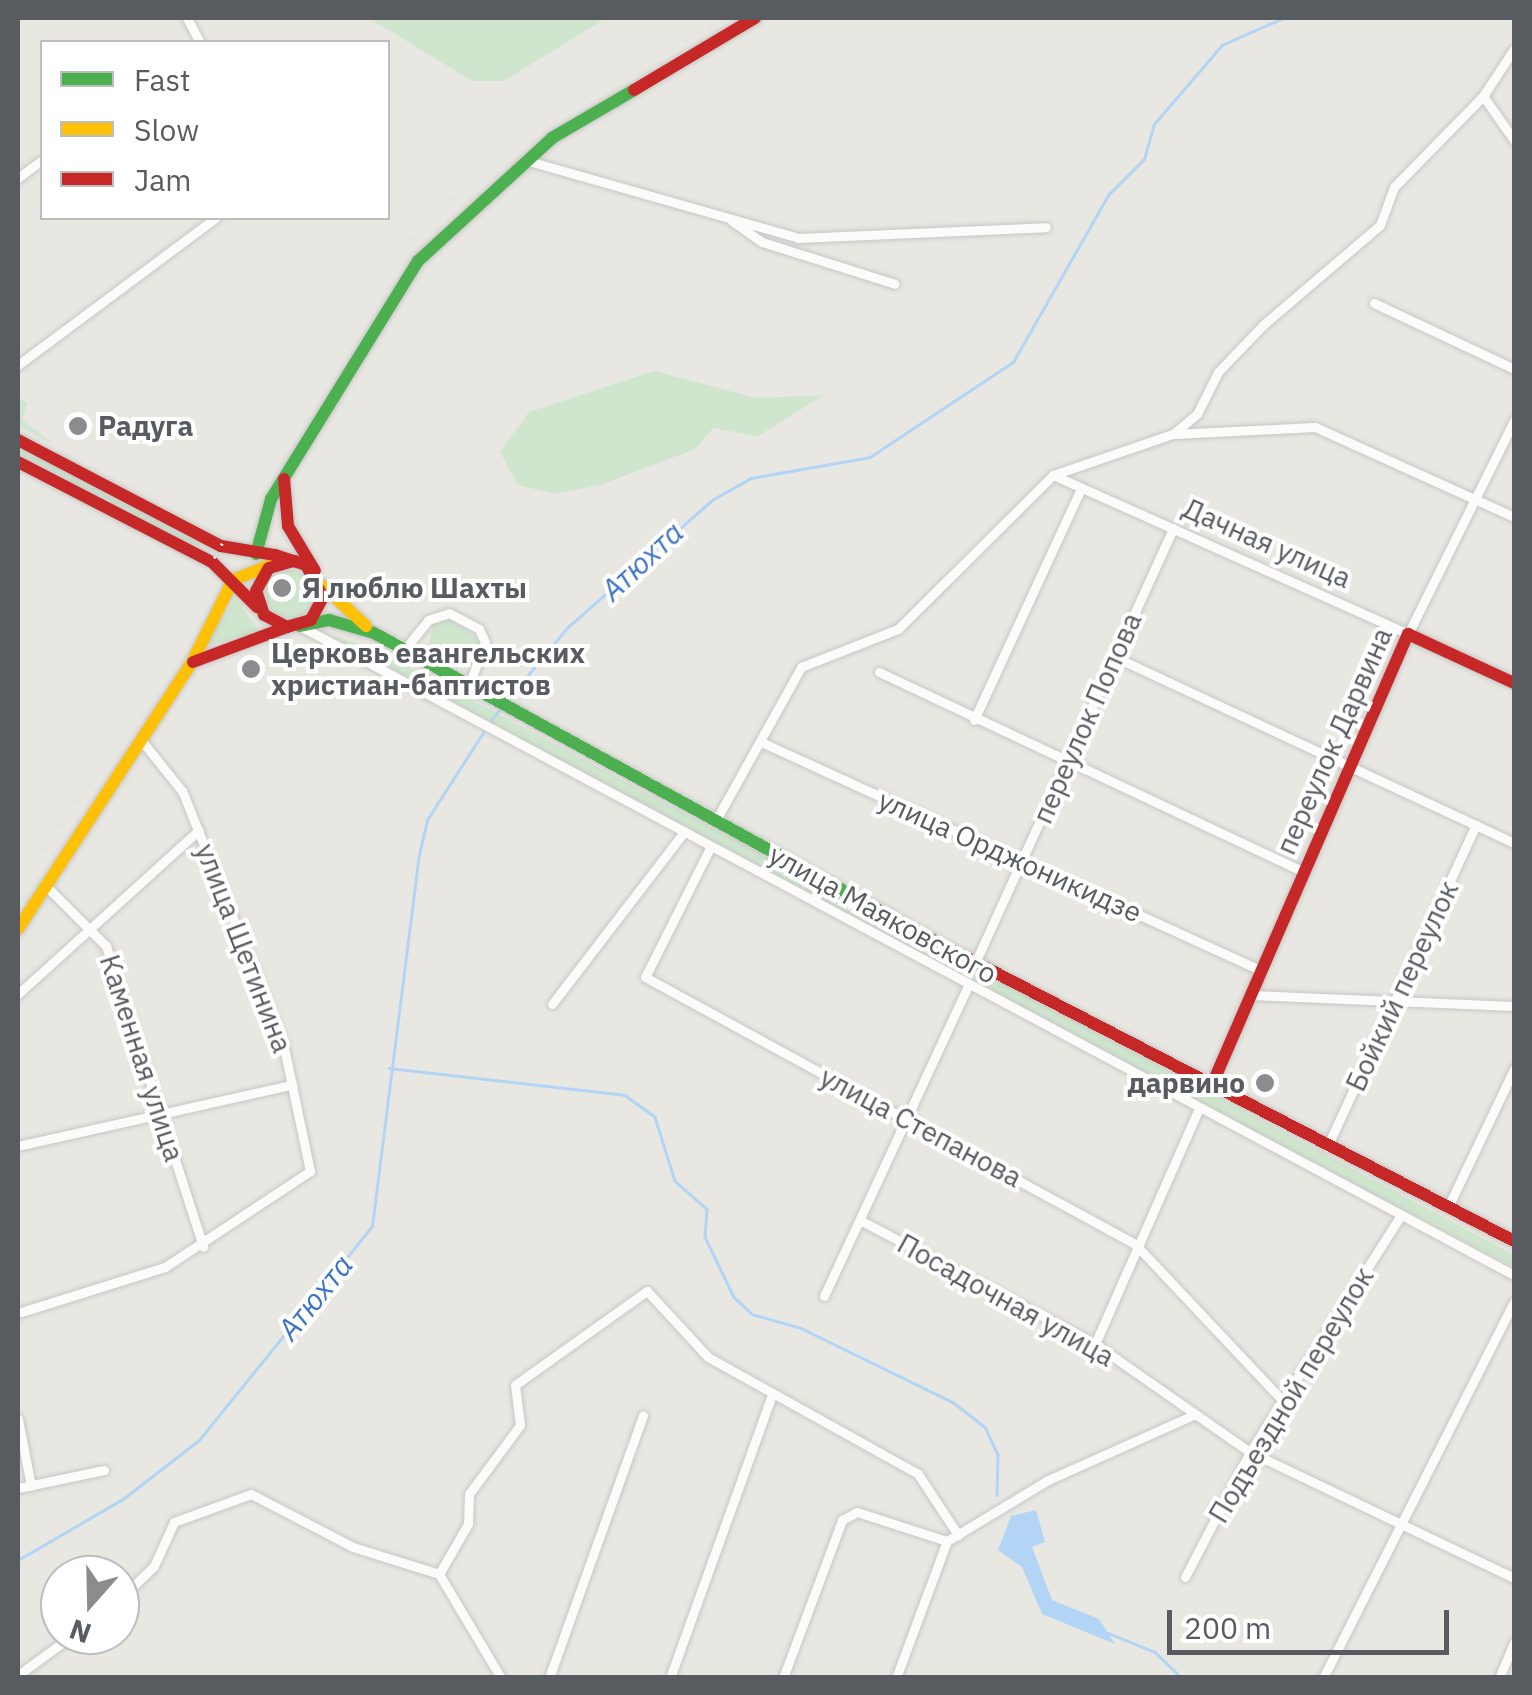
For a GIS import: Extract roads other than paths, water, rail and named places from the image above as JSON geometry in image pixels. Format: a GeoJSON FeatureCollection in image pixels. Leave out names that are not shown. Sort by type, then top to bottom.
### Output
{"type":"FeatureCollection","features":[{"type":"Feature","properties":{"kind":"main road"},"geometry":{"type":"LineString","coordinates":[[256,554],[284,476],[411,270],[525,160],[650,73],[755,18]]}},
{"type":"Feature","properties":{"kind":"main road"},"geometry":{"type":"LineString","coordinates":[[18,440],[220,546],[287,561],[319,579]]}},
{"type":"Feature","properties":{"kind":"main road"},"geometry":{"type":"LineString","coordinates":[[18,462],[233,580],[264,615],[294,627]]}},
{"type":"Feature","properties":{"kind":"main road"},"geometry":{"type":"LineString","coordinates":[[191,664],[294,627],[319,610],[319,579],[283,509],[284,476]]}},
{"type":"Feature","properties":{"kind":"main road"},"geometry":{"type":"LineString","coordinates":[[18,930],[49,889],[191,664],[233,580],[287,561]]}},
{"type":"Feature","properties":{"kind":"main road"},"geometry":{"type":"LineString","coordinates":[[264,615],[260,578],[287,561]]}},
{"type":"Feature","properties":{"kind":"main road","name":"улица Маяковского"},"geometry":{"type":"LineString","coordinates":[[319,579],[374,633]]}},
{"type":"Feature","properties":{"kind":"main road","name":"улица Маяковского"},"geometry":{"type":"LineString","coordinates":[[294,627],[329,620],[374,633],[974,963],[1514,1241]]}},
{"type":"Feature","properties":{"kind":"main road","name":"Дачная улица"},"geometry":{"type":"LineString","coordinates":[[1408,634],[1514,683]]}},
{"type":"Feature","properties":{"kind":"main road","name":"переулок Дарвина"},"geometry":{"type":"LineString","coordinates":[[1211,1088],[1408,634]]}},
{"type":"Feature","properties":{"kind":"street"},"geometry":{"type":"LineString","coordinates":[[187,18],[199,40]]}},
{"type":"Feature","properties":{"kind":"street"},"geometry":{"type":"LineString","coordinates":[[1172,434],[1262,325],[1380,226],[1394,187],[1484,96],[1514,49]]}},
{"type":"Feature","properties":{"kind":"street"},"geometry":{"type":"LineString","coordinates":[[1484,96],[1514,140]]}},
{"type":"Feature","properties":{"kind":"street"},"geometry":{"type":"LineString","coordinates":[[525,160],[798,238],[1046,227]]}},
{"type":"Feature","properties":{"kind":"street"},"geometry":{"type":"LineString","coordinates":[[18,178],[40,162]]}},
{"type":"Feature","properties":{"kind":"street"},"geometry":{"type":"LineString","coordinates":[[726,216],[762,242],[895,284]]}},
{"type":"Feature","properties":{"kind":"street"},"geometry":{"type":"LineString","coordinates":[[18,365],[212,220]]}},
{"type":"Feature","properties":{"kind":"street"},"geometry":{"type":"LineString","coordinates":[[1374,303],[1514,369]]}},
{"type":"Feature","properties":{"kind":"street","name":"переулок Дарвина"},"geometry":{"type":"LineString","coordinates":[[1408,634],[1478,500],[1514,420]]}},
{"type":"Feature","properties":{"kind":"street"},"geometry":{"type":"LineString","coordinates":[[716,820],[761,742],[762,722],[801,667],[898,629],[1053,476],[1172,434],[1315,428],[1514,517]]}},
{"type":"Feature","properties":{"kind":"street","name":"Дачная улица"},"geometry":{"type":"LineString","coordinates":[[1053,476],[1408,634]]}},
{"type":"Feature","properties":{"kind":"street"},"geometry":{"type":"LineString","coordinates":[[974,720],[1082,488]]}},
{"type":"Feature","properties":{"kind":"street","name":"переулок Попова"},"geometry":{"type":"LineString","coordinates":[[974,963],[1174,528]]}},
{"type":"Feature","properties":{"kind":"street"},"geometry":{"type":"LineString","coordinates":[[404,650],[428,620],[449,613],[479,629],[485,642],[473,687]]}},
{"type":"Feature","properties":{"kind":"street","name":"улица Маяковского"},"geometry":{"type":"LineString","coordinates":[[294,627],[465,713],[966,988],[1514,1275]]}},
{"type":"Feature","properties":{"kind":"street"},"geometry":{"type":"LineString","coordinates":[[1115,657],[1514,843]]}},
{"type":"Feature","properties":{"kind":"street"},"geometry":{"type":"LineString","coordinates":[[879,672],[1067,765],[1304,872]]}},
{"type":"Feature","properties":{"kind":"street","name":"улица Щетинина"},"geometry":{"type":"LineString","coordinates":[[142,741],[199,830],[292,1085],[310,1171],[203,1247]]}},
{"type":"Feature","properties":{"kind":"street","name":"улица Орджоникидзе"},"geometry":{"type":"LineString","coordinates":[[761,742],[1260,970]]}},
{"type":"Feature","properties":{"kind":"street","name":"Бойкий переулок"},"geometry":{"type":"LineString","coordinates":[[1327,1147],[1476,825]]}},
{"type":"Feature","properties":{"kind":"street"},"geometry":{"type":"LineString","coordinates":[[18,994],[199,830]]}},
{"type":"Feature","properties":{"kind":"street"},"geometry":{"type":"LineString","coordinates":[[552,1004],[684,833]]}},
{"type":"Feature","properties":{"kind":"street","name":"улица Степанова"},"geometry":{"type":"LineString","coordinates":[[710,848],[645,977],[907,1116],[1135,1244],[1283,1400]]}},
{"type":"Feature","properties":{"kind":"street","name":"Каменная улица"},"geometry":{"type":"LineString","coordinates":[[49,889],[92,924],[164,1116],[203,1247]]}},
{"type":"Feature","properties":{"kind":"street"},"geometry":{"type":"LineString","coordinates":[[824,1296],[966,988]]}},
{"type":"Feature","properties":{"kind":"street"},"geometry":{"type":"LineString","coordinates":[[1250,995],[1514,1006]]}},
{"type":"Feature","properties":{"kind":"street"},"geometry":{"type":"LineString","coordinates":[[1448,1207],[1514,1069]]}},
{"type":"Feature","properties":{"kind":"street"},"geometry":{"type":"LineString","coordinates":[[18,1146],[292,1085]]}},
{"type":"Feature","properties":{"kind":"street"},"geometry":{"type":"LineString","coordinates":[[1094,1344],[1135,1244],[1198,1110]]}},
{"type":"Feature","properties":{"kind":"street","name":"Подъездной переулок"},"geometry":{"type":"LineString","coordinates":[[1185,1577],[1250,1452],[1401,1215]]}},
{"type":"Feature","properties":{"kind":"street","name":"Посадочная улица"},"geometry":{"type":"LineString","coordinates":[[860,1220],[1094,1344],[1250,1452]]}},
{"type":"Feature","properties":{"kind":"street"},"geometry":{"type":"LineString","coordinates":[[18,1313],[203,1247]]}},
{"type":"Feature","properties":{"kind":"street"},"geometry":{"type":"LineString","coordinates":[[440,1574],[468,1524],[470,1494],[520,1426],[515,1385],[647,1291],[708,1357],[771,1398],[918,1474],[958,1536]]}},
{"type":"Feature","properties":{"kind":"street"},"geometry":{"type":"LineString","coordinates":[[1323,1678],[1514,1302]]}},
{"type":"Feature","properties":{"kind":"street"},"geometry":{"type":"LineString","coordinates":[[670,1678],[771,1398]]}},
{"type":"Feature","properties":{"kind":"street"},"geometry":{"type":"LineString","coordinates":[[783,1678],[842,1520],[857,1512],[947,1541],[1048,1480],[1193,1414]]}},
{"type":"Feature","properties":{"kind":"street"},"geometry":{"type":"LineString","coordinates":[[549,1678],[643,1415]]}},
{"type":"Feature","properties":{"kind":"street"},"geometry":{"type":"LineString","coordinates":[[18,1419],[31,1486]]}},
{"type":"Feature","properties":{"kind":"street"},"geometry":{"type":"LineString","coordinates":[[1250,1452],[1514,1578]]}},
{"type":"Feature","properties":{"kind":"street"},"geometry":{"type":"LineString","coordinates":[[18,1488],[104,1470]]}},
{"type":"Feature","properties":{"kind":"street"},"geometry":{"type":"LineString","coordinates":[[140,1580],[154,1566],[174,1522],[251,1494],[352,1546],[440,1574],[501,1678]]}},
{"type":"Feature","properties":{"kind":"street"},"geometry":{"type":"LineString","coordinates":[[896,1678],[947,1541]]}},
{"type":"Feature","properties":{"kind":"street"},"geometry":{"type":"LineString","coordinates":[[1499,1678],[1514,1643]]}},
{"type":"Feature","properties":{"kind":"street"},"geometry":{"type":"LineString","coordinates":[[18,1675],[45,1655]]}},
{"type":"Feature","properties":{"kind":"water"},"geometry":{"type":"Polygon","coordinates":[[[1036,1510],[1045,1542],[1032,1547],[1052,1600],[1099,1619],[1115,1644],[1042,1614],[1022,1567],[998,1550],[1011,1516],[1036,1510]]]}},
{"type":"Feature","properties":{"kind":"waterway","name":"Атюхта"},"geometry":{"type":"LineString","coordinates":[[509,698],[567,628],[712,500],[751,478],[870,457],[1013,362],[1109,194],[1144,159],[1154,124],[1222,45],[1283,18]]}},
{"type":"Feature","properties":{"kind":"waterway","name":"Атюхта"},"geometry":{"type":"LineString","coordinates":[[490,722],[501,708]]}},
{"type":"Feature","properties":{"kind":"waterway","name":"Атюхта"},"geometry":{"type":"LineString","coordinates":[[18,1560],[123,1499],[199,1440],[372,1226],[419,855],[427,820],[486,728]]}},
{"type":"Feature","properties":{"kind":"waterway"},"geometry":{"type":"LineString","coordinates":[[389,1068],[625,1095],[655,1117],[675,1181],[707,1209],[705,1237],[734,1297],[752,1314],[801,1328],[953,1402],[985,1427],[998,1455],[997,1495]]}},
{"type":"Feature","properties":{"kind":"waterway"},"geometry":{"type":"LineString","coordinates":[[1108,1633],[1155,1652],[1182,1678]]}},
{"type":"Feature","properties":{"kind":"railway"},"geometry":{"type":"LineString","coordinates":[[18,885],[87,786],[326,357],[399,248],[532,126],[725,18]]}},
{"type":"Feature","properties":{"kind":"place","name":"Радуга"},"geometry":{"type":"Point","coordinates":[78,426]}},
{"type":"Feature","properties":{"kind":"place","name":"Я люблю Шахты"},"geometry":{"type":"Point","coordinates":[282,588]}},
{"type":"Feature","properties":{"kind":"place","name":"Церковь евангельских христиан-баптистов"},"geometry":{"type":"Point","coordinates":[251,669]}},
{"type":"Feature","properties":{"kind":"place","name":"дарвино"},"geometry":{"type":"Point","coordinates":[1265,1083]}}]}
